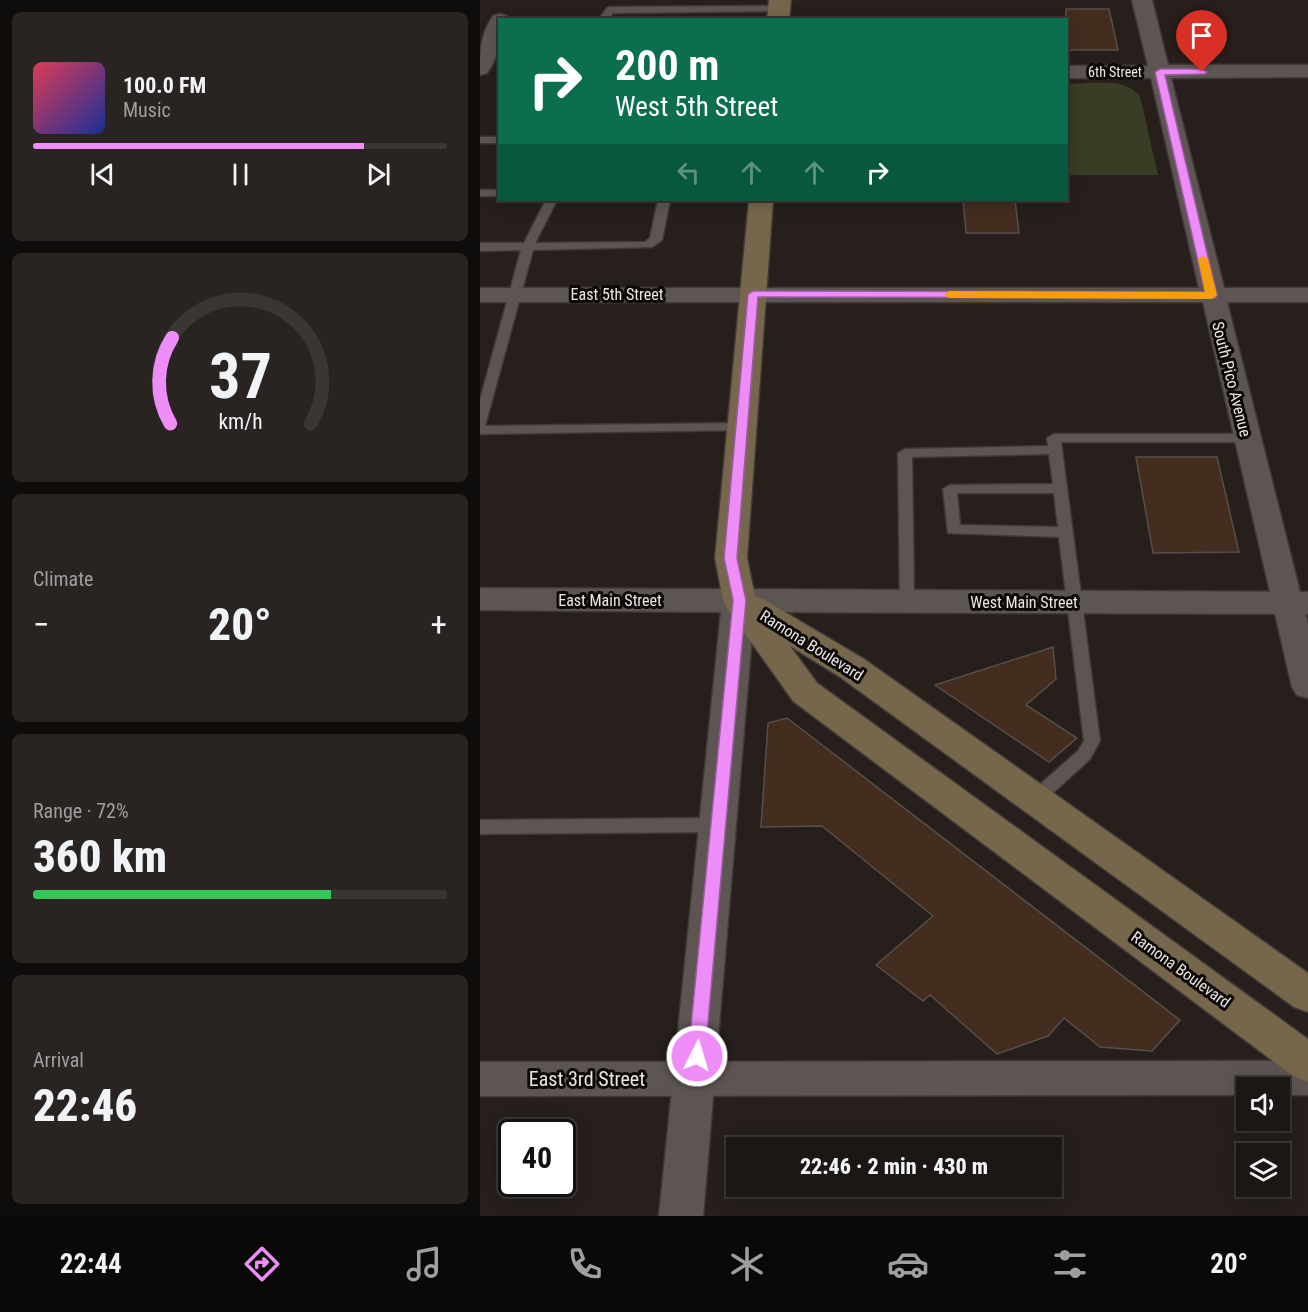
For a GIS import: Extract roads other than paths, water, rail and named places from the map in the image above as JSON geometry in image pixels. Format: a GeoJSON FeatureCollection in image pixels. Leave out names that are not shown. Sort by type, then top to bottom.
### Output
{"type":"FeatureCollection","features":[{"type":"Feature","properties":{"kind":"main road"},"geometry":{"type":"LineString","coordinates":[[739,600],[731,558],[761,201]]}},
{"type":"Feature","properties":{"kind":"main road","name":"Ramona Boulevard"},"geometry":{"type":"LineString","coordinates":[[739,600],[852,668],[1308,995]]}},
{"type":"Feature","properties":{"kind":"main road","name":"Ramona Boulevard"},"geometry":{"type":"LineString","coordinates":[[739,600],[805,692],[1308,1063]]}},
{"type":"Feature","properties":{"kind":"street"},"geometry":{"type":"LineString","coordinates":[[501,18],[507,0]]}},
{"type":"Feature","properties":{"kind":"street","name":"South Pico Avenue"},"geometry":{"type":"LineString","coordinates":[[1142,0],[1246,438],[1297,603],[1308,687]]}},
{"type":"Feature","properties":{"kind":"street"},"geometry":{"type":"LineString","coordinates":[[480,69],[498,25]]}},
{"type":"Feature","properties":{"kind":"street","name":"6th Street"},"geometry":{"type":"LineString","coordinates":[[1068,72],[1308,71]]}},
{"type":"Feature","properties":{"kind":"street"},"geometry":{"type":"LineString","coordinates":[[480,74],[498,74]]}},
{"type":"Feature","properties":{"kind":"street","name":"East 5th Street"},"geometry":{"type":"LineString","coordinates":[[480,295],[1308,295]]}},
{"type":"Feature","properties":{"kind":"street","name":"East Main Street"},"geometry":{"type":"LineString","coordinates":[[480,599],[739,600]]}},
{"type":"Feature","properties":{"kind":"street"},"geometry":{"type":"LineString","coordinates":[[681,1216],[739,600]]}},
{"type":"Feature","properties":{"kind":"street","name":"West Main Street"},"geometry":{"type":"LineString","coordinates":[[739,600],[1297,603]]}},
{"type":"Feature","properties":{"kind":"street","name":"East 3rd Street"},"geometry":{"type":"LineString","coordinates":[[480,1079],[1308,1078]]}},
{"type":"Feature","properties":{"kind":"lane"},"geometry":{"type":"LineString","coordinates":[[604,18],[610,10],[779,9]]}},
{"type":"Feature","properties":{"kind":"lane"},"geometry":{"type":"LineString","coordinates":[[480,140],[498,140]]}},
{"type":"Feature","properties":{"kind":"lane"},"geometry":{"type":"LineString","coordinates":[[480,193],[498,193]]}},
{"type":"Feature","properties":{"kind":"lane"},"geometry":{"type":"LineString","coordinates":[[480,424],[528,246],[550,201]]}},
{"type":"Feature","properties":{"kind":"lane"},"geometry":{"type":"LineString","coordinates":[[480,247],[648,245],[656,240],[664,201]]}},
{"type":"Feature","properties":{"kind":"lane"},"geometry":{"type":"LineString","coordinates":[[480,430],[742,427]]}},
{"type":"Feature","properties":{"kind":"lane"},"geometry":{"type":"LineString","coordinates":[[1035,799],[1084,755],[1092,741],[1054,438],[1246,438]]}},
{"type":"Feature","properties":{"kind":"lane"},"geometry":{"type":"LineString","coordinates":[[906,601],[905,453],[1056,450]]}},
{"type":"Feature","properties":{"kind":"lane"},"geometry":{"type":"LineString","coordinates":[[1061,488],[950,489],[953,530],[1066,531]]}},
{"type":"Feature","properties":{"kind":"lane"},"geometry":{"type":"LineString","coordinates":[[480,827],[718,825]]}}]}
